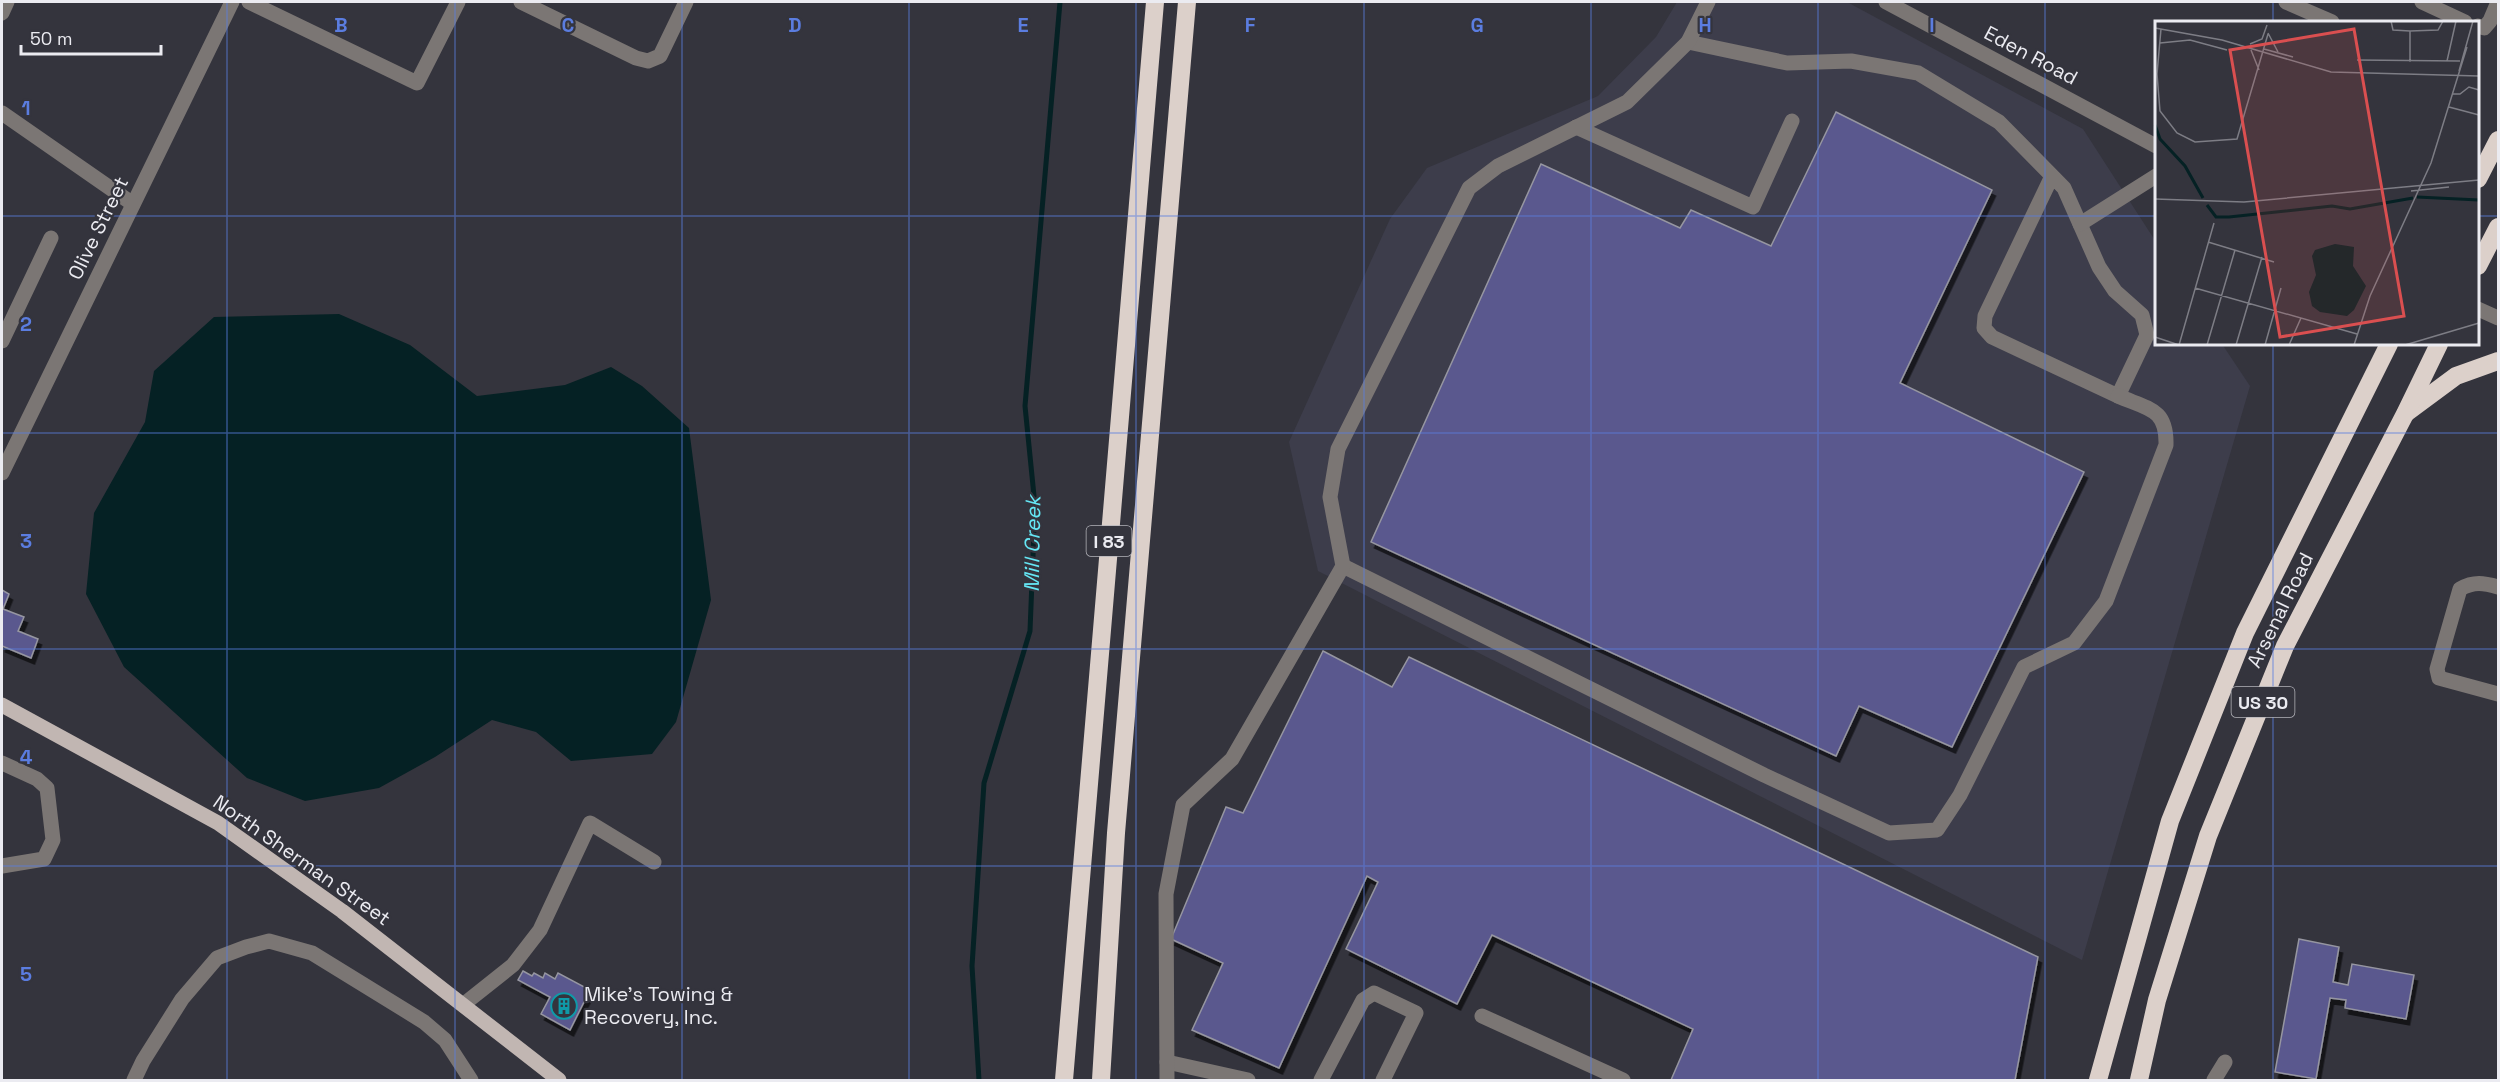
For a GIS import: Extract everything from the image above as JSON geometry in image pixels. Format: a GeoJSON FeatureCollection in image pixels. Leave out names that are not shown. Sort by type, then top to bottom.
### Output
{"type":"FeatureCollection","features":[{"type":"Feature","properties":{"kind":"highway","name":"I 83"},"geometry":{"type":"LineString","coordinates":[[1064,1080],[1155,2]]}},
{"type":"Feature","properties":{"kind":"highway","name":"I 83"},"geometry":{"type":"LineString","coordinates":[[1101,1080],[1116,832],[1187,2]]}},
{"type":"Feature","properties":{"kind":"highway"},"geometry":{"type":"LineString","coordinates":[[2479,175],[2499,140]]}},
{"type":"Feature","properties":{"kind":"highway"},"geometry":{"type":"LineString","coordinates":[[2479,264],[2499,227]]}},
{"type":"Feature","properties":{"kind":"highway","name":"Arsenal Road"},"geometry":{"type":"LineString","coordinates":[[2139,1080],[2157,1000],[2208,836],[2285,646],[2439,345]]}},
{"type":"Feature","properties":{"kind":"highway","name":"Arsenal Road"},"geometry":{"type":"LineString","coordinates":[[2098,1080],[2170,821],[2245,633],[2384,348]]}},
{"type":"Feature","properties":{"kind":"highway"},"geometry":{"type":"LineString","coordinates":[[2405,414],[2456,376],[2499,361]]}},
{"type":"Feature","properties":{"kind":"main road","name":"North Sherman Street"},"geometry":{"type":"LineString","coordinates":[[2,705],[218,824],[342,911],[464,1004],[557,1080]]}},
{"type":"Feature","properties":{"kind":"street"},"geometry":{"type":"LineString","coordinates":[[2,13],[7,2]]}},
{"type":"Feature","properties":{"kind":"street","name":"Olive Street"},"geometry":{"type":"LineString","coordinates":[[2,473],[232,2]]}},
{"type":"Feature","properties":{"kind":"street"},"geometry":{"type":"LineString","coordinates":[[249,2],[417,84],[458,2]]}},
{"type":"Feature","properties":{"kind":"street"},"geometry":{"type":"LineString","coordinates":[[521,2],[636,58],[648,61],[660,56],[686,2]]}},
{"type":"Feature","properties":{"kind":"street"},"geometry":{"type":"LineString","coordinates":[[1167,1080],[1167,894],[1183,805],[1232,759],[1343,566],[1330,497],[1338,449],[1469,188],[1498,166],[1627,102],[1688,42],[1708,2]]}},
{"type":"Feature","properties":{"kind":"street","name":"Eden Road"},"geometry":{"type":"LineString","coordinates":[[1886,2],[2155,145]]}},
{"type":"Feature","properties":{"kind":"street"},"geometry":{"type":"LineString","coordinates":[[2286,2],[2330,21]]}},
{"type":"Feature","properties":{"kind":"street"},"geometry":{"type":"LineString","coordinates":[[2422,2],[2463,21]]}},
{"type":"Feature","properties":{"kind":"street"},"geometry":{"type":"LineString","coordinates":[[2480,31],[2490,21],[2498,2]]}},
{"type":"Feature","properties":{"kind":"street"},"geometry":{"type":"LineString","coordinates":[[1688,42],[1787,63],[1851,61],[1918,74],[1999,122],[2064,188],[2099,267],[2115,291],[2142,315],[2147,335],[2118,396]]}},
{"type":"Feature","properties":{"kind":"street"},"geometry":{"type":"LineString","coordinates":[[2,113],[133,204]]}},
{"type":"Feature","properties":{"kind":"street"},"geometry":{"type":"LineString","coordinates":[[1576,127],[1753,207],[1792,121]]}},
{"type":"Feature","properties":{"kind":"street"},"geometry":{"type":"LineString","coordinates":[[1343,566],[1764,775],[1889,833],[1937,830],[1960,795],[2024,667],[2074,643],[2106,601],[2166,445],[2167,427],[2158,413],[1992,338],[1984,328],[1985,316],[2052,176]]}},
{"type":"Feature","properties":{"kind":"street"},"geometry":{"type":"LineString","coordinates":[[2080,224],[2155,177]]}},
{"type":"Feature","properties":{"kind":"street"},"geometry":{"type":"LineString","coordinates":[[2,341],[51,238]]}},
{"type":"Feature","properties":{"kind":"street"},"geometry":{"type":"LineString","coordinates":[[2479,309],[2499,318]]}},
{"type":"Feature","properties":{"kind":"street"},"geometry":{"type":"LineString","coordinates":[[2499,587],[2484,583],[2469,584],[2460,589],[2437,669],[2439,678],[2499,694]]}},
{"type":"Feature","properties":{"kind":"street"},"geometry":{"type":"LineString","coordinates":[[2,763],[37,778],[47,788],[53,840],[44,859],[2,866]]}},
{"type":"Feature","properties":{"kind":"street"},"geometry":{"type":"LineString","coordinates":[[464,1004],[513,965],[540,930],[590,823],[654,862]]}},
{"type":"Feature","properties":{"kind":"street"},"geometry":{"type":"LineString","coordinates":[[134,1080],[143,1061],[182,999],[218,958],[269,941],[312,953],[424,1022],[445,1040],[471,1080]]}},
{"type":"Feature","properties":{"kind":"street"},"geometry":{"type":"LineString","coordinates":[[1321,1080],[1363,1000],[1374,993],[1416,1013],[1383,1080]]}},
{"type":"Feature","properties":{"kind":"street"},"geometry":{"type":"LineString","coordinates":[[1482,1016],[1623,1080]]}},
{"type":"Feature","properties":{"kind":"street"},"geometry":{"type":"LineString","coordinates":[[1167,1062],[1248,1080]]}},
{"type":"Feature","properties":{"kind":"street"},"geometry":{"type":"LineString","coordinates":[[2214,1080],[2225,1062]]}},
{"type":"Feature","properties":{"kind":"shaded area"},"geometry":{"type":"Polygon","coordinates":[[[1677,2],[1847,2],[2083,129],[2155,240],[2155,345],[2223,345],[2250,386],[2082,960],[1318,571],[1289,442],[1390,219],[1427,168],[1598,96],[1656,37],[1677,2]]]}},
{"type":"Feature","properties":{"kind":"shaded area"},"geometry":{"type":"Polygon","coordinates":[[[339,314],[410,345],[477,396],[565,385],[611,367],[642,386],[689,428],[711,600],[676,722],[652,754],[571,761],[536,732],[492,720],[435,757],[379,788],[305,801],[247,778],[124,667],[86,594],[94,513],[145,422],[154,371],[214,317],[339,314]]]}},
{"type":"Feature","properties":{"kind":"building"},"geometry":{"type":"Polygon","coordinates":[[[1836,112],[1992,190],[1900,383],[2084,472],[1952,747],[1859,706],[1836,756],[1371,542],[1541,164],[1680,228],[1691,210],[1771,246],[1836,112]]]}},
{"type":"Feature","properties":{"kind":"building"},"geometry":{"type":"Polygon","coordinates":[[[2,590],[9,594],[3,609],[24,617],[18,631],[38,639],[31,658],[2,646],[2,590]]]}},
{"type":"Feature","properties":{"kind":"building"},"geometry":{"type":"Polygon","coordinates":[[[1323,651],[1392,687],[1409,657],[2038,957],[2015,1080],[1671,1080],[1693,1029],[1492,935],[1457,1004],[1346,949],[1378,882],[1367,876],[1279,1068],[1192,1030],[1223,963],[1171,939],[1226,807],[1243,813],[1323,651]]]}},
{"type":"Feature","properties":{"kind":"building"},"geometry":{"type":"Polygon","coordinates":[[[2299,939],[2339,947],[2333,982],[2348,985],[2352,964],[2414,975],[2406,1019],[2345,1008],[2346,1000],[2330,998],[2316,1079],[2275,1072],[2299,939]]]}},
{"type":"Feature","properties":{"kind":"building","name":"Mike's Towing & Recovery, Inc."},"geometry":{"type":"Polygon","coordinates":[[[523,971],[543,978],[545,973],[555,979],[558,973],[590,990],[570,1030],[541,1014],[550,997],[518,980],[523,971]]]}},
{"type":"Feature","properties":{"kind":"waterway","name":"Mill Creek"},"geometry":{"type":"LineString","coordinates":[[979,1080],[972,966],[984,783],[1030,631],[1035,506],[1025,406],[1060,2]]}},
{"type":"Feature","properties":{"kind":"place","name":"Mike's Towing & Recovery, Inc."},"geometry":{"type":"Point","coordinates":[564,1006]}}]}
